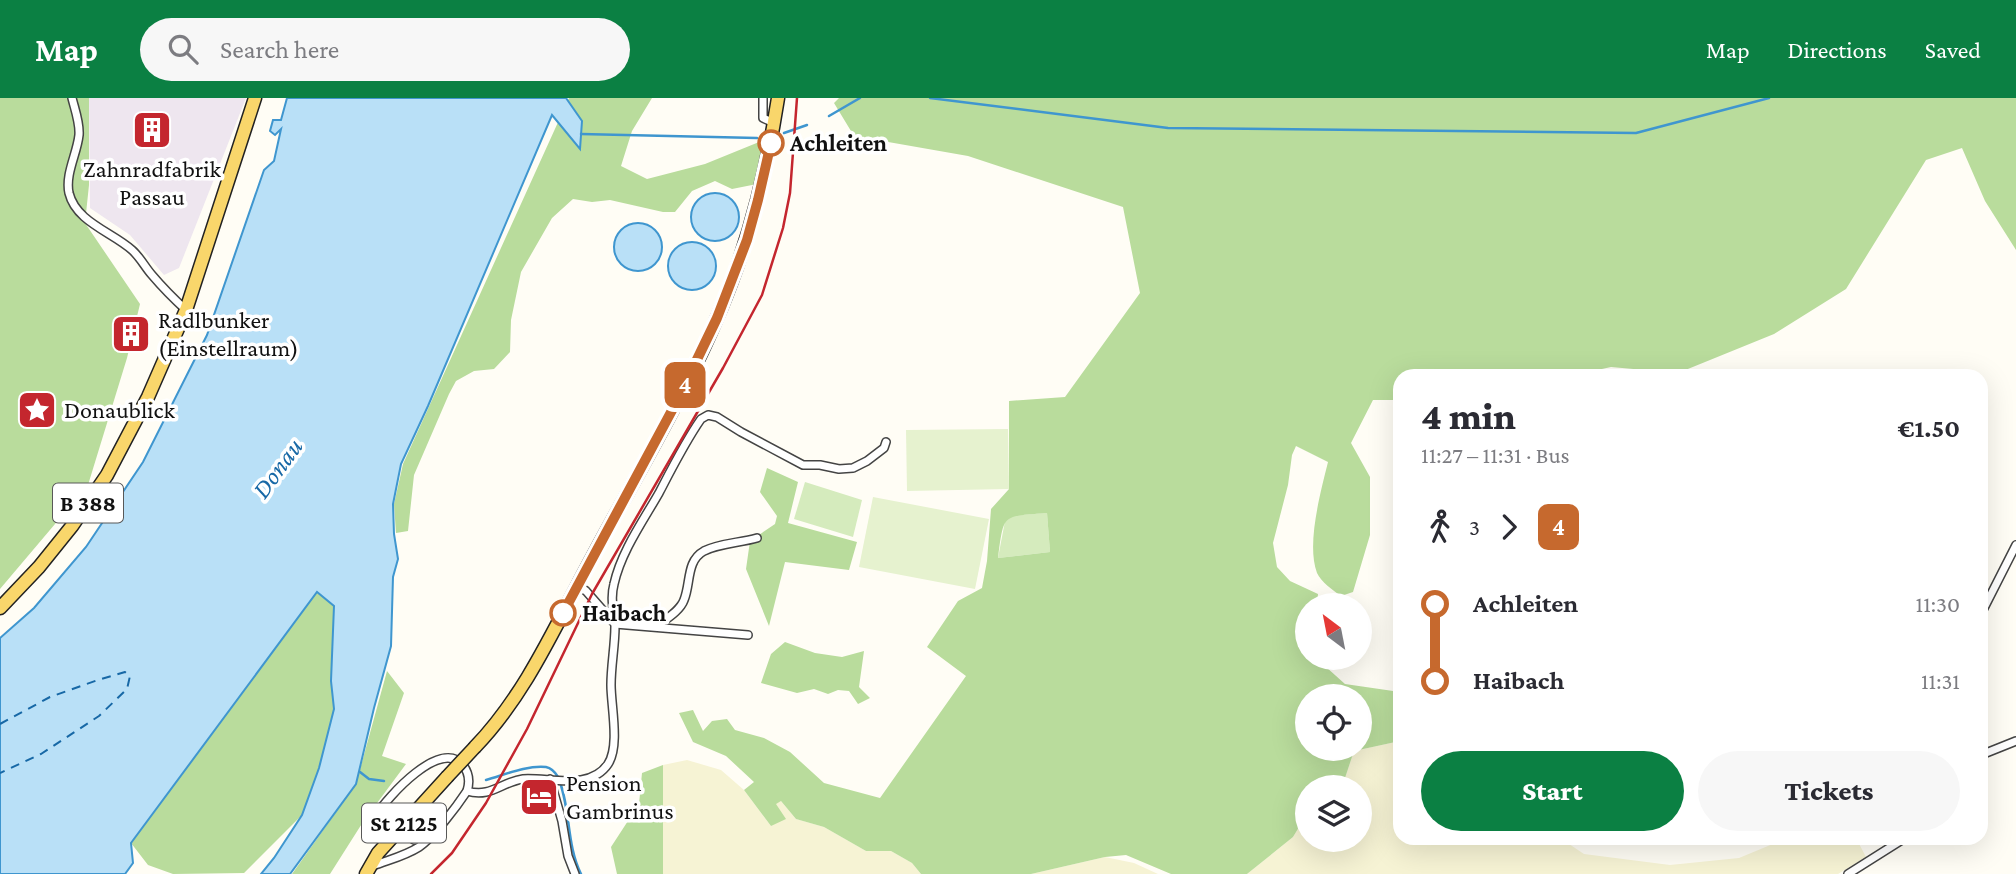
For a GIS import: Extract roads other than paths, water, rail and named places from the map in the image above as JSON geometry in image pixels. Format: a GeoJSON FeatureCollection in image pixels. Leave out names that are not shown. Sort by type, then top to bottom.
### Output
{"type":"FeatureCollection","features":[{"type":"Feature","properties":{"kind":"main road","name":"B 388"},"geometry":{"type":"LineString","coordinates":[[0,608],[39,567],[72,526],[107,475],[148,397],[186,310],[255,98]]}},
{"type":"Feature","properties":{"kind":"main road","name":"St 2125"},"geometry":{"type":"LineString","coordinates":[[367,871],[386,843],[494,727],[514,701],[677,401],[717,318],[747,240],[758,203],[778,98]]}},
{"type":"Feature","properties":{"kind":"street"},"geometry":{"type":"LineString","coordinates":[[72,98],[79,124],[68,181],[72,201],[87,218],[133,251],[165,290],[186,310]]}},
{"type":"Feature","properties":{"kind":"street"},"geometry":{"type":"LineString","coordinates":[[763,98],[763,118],[774,123]]}},
{"type":"Feature","properties":{"kind":"street"},"geometry":{"type":"LineString","coordinates":[[467,791],[487,793],[509,782],[523,779],[578,781],[596,775],[610,762],[614,746],[611,684],[615,624],[611,603],[613,585],[619,567],[701,419],[708,415],[717,417],[803,465],[853,468],[884,448],[886,442]]}},
{"type":"Feature","properties":{"kind":"street"},"geometry":{"type":"LineString","coordinates":[[657,626],[684,602],[691,567],[702,552],[757,538]]}},
{"type":"Feature","properties":{"kind":"street"},"geometry":{"type":"LineString","coordinates":[[1988,600],[2016,545]]}},
{"type":"Feature","properties":{"kind":"street"},"geometry":{"type":"LineString","coordinates":[[577,585],[586,591],[615,624],[747,635]]}},
{"type":"Feature","properties":{"kind":"street"},"geometry":{"type":"LineString","coordinates":[[1988,752],[2016,741]]}},
{"type":"Feature","properties":{"kind":"street"},"geometry":{"type":"LineString","coordinates":[[367,871],[418,848],[429,839],[469,786],[465,768],[458,761],[441,760],[426,765],[409,778],[376,815],[376,831],[386,843]]}},
{"type":"Feature","properties":{"kind":"street"},"geometry":{"type":"LineString","coordinates":[[553,779],[568,856],[575,874]]}},
{"type":"Feature","properties":{"kind":"street"},"geometry":{"type":"LineString","coordinates":[[403,825],[414,840],[429,839]]}},
{"type":"Feature","properties":{"kind":"street"},"geometry":{"type":"LineString","coordinates":[[1848,874],[1894,845]]}},
{"type":"Feature","properties":{"kind":"water","name":"Donau"},"geometry":{"type":"Polygon","coordinates":[[[287,98],[566,98],[582,121],[580,149],[552,115],[401,464],[393,504],[398,559],[393,577],[391,646],[356,784],[290,874],[261,874],[302,815],[319,768],[334,709],[331,681],[334,606],[317,592],[131,843],[133,863],[125,874],[0,874],[0,638],[34,608],[86,547],[143,462],[207,335],[264,170],[274,161],[281,129],[275,135],[270,131],[273,120],[281,120],[287,98]]]}},
{"type":"Feature","properties":{"kind":"water"},"geometry":{"type":"Polygon","coordinates":[[[715,193],[732,200],[739,217],[732,234],[715,241],[698,234],[691,217],[698,200],[715,193]]]}},
{"type":"Feature","properties":{"kind":"water"},"geometry":{"type":"Polygon","coordinates":[[[638,223],[655,230],[662,247],[655,264],[638,271],[621,264],[614,247],[621,230],[638,223]]]}},
{"type":"Feature","properties":{"kind":"water"},"geometry":{"type":"Polygon","coordinates":[[[692,242],[709,249],[716,266],[709,283],[692,290],[675,283],[668,266],[675,249],[692,242]]]}},
{"type":"Feature","properties":{"kind":"waterway"},"geometry":{"type":"LineString","coordinates":[[829,116],[860,98]]}},
{"type":"Feature","properties":{"kind":"waterway"},"geometry":{"type":"LineString","coordinates":[[930,98],[1168,128],[1636,133],[1769,98]]}},
{"type":"Feature","properties":{"kind":"waterway"},"geometry":{"type":"LineString","coordinates":[[784,133],[807,125]]}},
{"type":"Feature","properties":{"kind":"waterway"},"geometry":{"type":"LineString","coordinates":[[581,134],[757,138]]}},
{"type":"Feature","properties":{"kind":"waterway","name":"Haibach"},"geometry":{"type":"LineString","coordinates":[[486,780],[531,767],[550,768],[558,777],[562,789],[573,851],[581,874]]}},
{"type":"Feature","properties":{"kind":"waterway","name":"Haibach"},"geometry":{"type":"LineString","coordinates":[[360,772],[369,779],[384,781]]}},
{"type":"Feature","properties":{"kind":"railway"},"geometry":{"type":"LineString","coordinates":[[431,874],[452,853],[486,803],[527,729],[592,594],[723,368],[762,295],[783,228],[790,193],[797,98]]}},
{"type":"Feature","properties":{"kind":"place","name":"Zahnradfabrik Passau"},"geometry":{"type":"Point","coordinates":[152,130]}},
{"type":"Feature","properties":{"kind":"place","name":"Achleiten"},"geometry":{"type":"Point","coordinates":[771,143]}},
{"type":"Feature","properties":{"kind":"place","name":"Radlbunker (Einstellraum)"},"geometry":{"type":"Point","coordinates":[131,334]}},
{"type":"Feature","properties":{"kind":"place","name":"Donaublick"},"geometry":{"type":"Point","coordinates":[37,410]}},
{"type":"Feature","properties":{"kind":"place","name":"Haibach"},"geometry":{"type":"Point","coordinates":[563,613]}},
{"type":"Feature","properties":{"kind":"place","name":"Pension Gambrinus"},"geometry":{"type":"Point","coordinates":[539,797]}}]}
